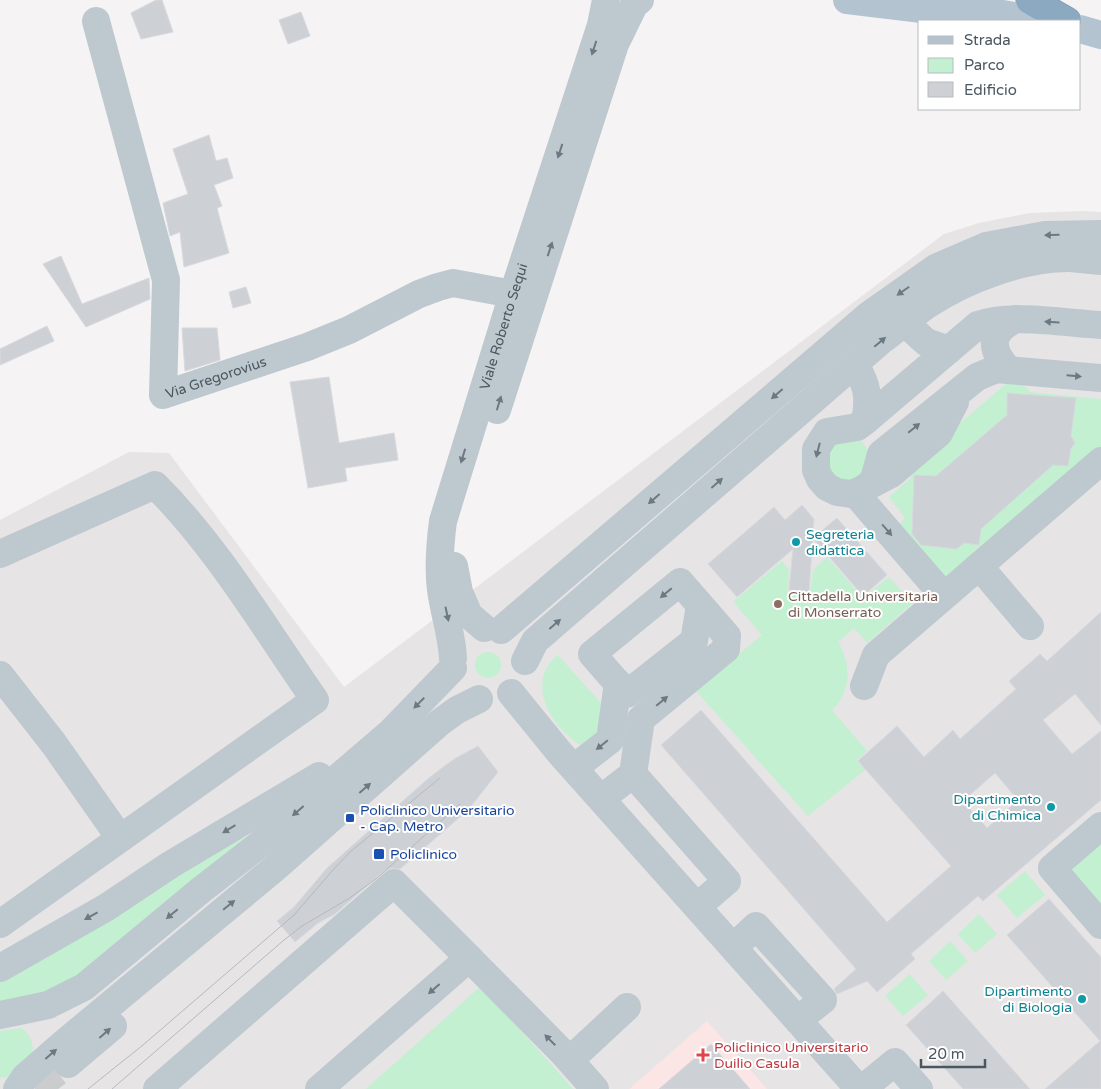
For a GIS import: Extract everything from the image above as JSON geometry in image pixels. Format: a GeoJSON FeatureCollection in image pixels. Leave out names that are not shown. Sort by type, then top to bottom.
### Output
{"type":"FeatureCollection","features":[{"type":"Feature","properties":{"kind":"highway"},"geometry":{"type":"LineString","coordinates":[[1030,0],[1065,20]]}},
{"type":"Feature","properties":{"kind":"main road"},"geometry":{"type":"LineString","coordinates":[[848,0],[922,9],[1003,14],[1037,20]]}},
{"type":"Feature","properties":{"kind":"main road"},"geometry":{"type":"LineString","coordinates":[[1081,29],[1101,35]]}},
{"type":"Feature","properties":{"kind":"street","name":"Viale Roberto Sequi"},"geometry":{"type":"LineString","coordinates":[[453,663],[452,640],[441,591],[439,547],[443,521],[513,294],[601,25],[606,0]]}},
{"type":"Feature","properties":{"kind":"street","name":"Viale Roberto Sequi"},"geometry":{"type":"LineString","coordinates":[[492,629],[469,615],[459,592],[453,554],[458,533],[614,44],[634,5],[640,0]]}},
{"type":"Feature","properties":{"kind":"street","name":"Via Gregorovius"},"geometry":{"type":"LineString","coordinates":[[96,21],[166,280],[163,395],[324,340],[349,330],[419,294],[438,287],[453,283],[513,294]]}},
{"type":"Feature","properties":{"kind":"street"},"geometry":{"type":"LineString","coordinates":[[492,629],[869,315],[936,267],[986,246],[1044,235],[1101,234]]}},
{"type":"Feature","properties":{"kind":"street"},"geometry":{"type":"LineString","coordinates":[[525,662],[536,641],[855,364],[927,305],[993,272],[1031,263],[1069,258],[1101,261]]}},
{"type":"Feature","properties":{"kind":"street"},"geometry":{"type":"LineString","coordinates":[[1101,325],[1016,319],[989,321],[978,325],[866,421],[857,427],[827,432],[816,449],[816,470],[820,479],[827,487],[837,492],[851,494],[862,489],[876,474],[881,454],[960,392],[986,373],[996,369],[1101,378]]}},
{"type":"Feature","properties":{"kind":"street"},"geometry":{"type":"LineString","coordinates":[[1009,370],[1000,361],[996,353],[995,339],[1004,324],[1016,319]]}},
{"type":"Feature","properties":{"kind":"street"},"geometry":{"type":"LineString","coordinates":[[905,322],[926,342],[949,350]]}},
{"type":"Feature","properties":{"kind":"street"},"geometry":{"type":"LineString","coordinates":[[855,364],[868,391],[866,421]]}},
{"type":"Feature","properties":{"kind":"street"},"geometry":{"type":"LineString","coordinates":[[864,686],[876,655],[1101,461]]}},
{"type":"Feature","properties":{"kind":"street"},"geometry":{"type":"LineString","coordinates":[[0,554],[155,485],[214,554],[315,700],[0,924]]}},
{"type":"Feature","properties":{"kind":"street"},"geometry":{"type":"LineString","coordinates":[[862,489],[944,596]]}},
{"type":"Feature","properties":{"kind":"street"},"geometry":{"type":"LineString","coordinates":[[979,566],[1030,626]]}},
{"type":"Feature","properties":{"kind":"street"},"geometry":{"type":"LineString","coordinates":[[602,798],[633,774],[641,719],[726,649],[727,636],[680,582],[592,654],[627,694],[694,641],[700,606]]}},
{"type":"Feature","properties":{"kind":"street"},"geometry":{"type":"LineString","coordinates":[[492,629],[510,635],[518,642],[523,651],[525,662],[524,673],[519,684],[511,693],[501,698],[490,700],[479,699],[462,687],[456,679],[453,663],[457,647],[463,639],[473,632],[492,629]]}},
{"type":"Feature","properties":{"kind":"street"},"geometry":{"type":"LineString","coordinates":[[0,1015],[48,1004],[84,987],[264,841],[391,732],[453,663]]}},
{"type":"Feature","properties":{"kind":"street"},"geometry":{"type":"LineString","coordinates":[[0,676],[54,744],[120,838]]}},
{"type":"Feature","properties":{"kind":"street"},"geometry":{"type":"LineString","coordinates":[[574,768],[610,740],[618,683]]}},
{"type":"Feature","properties":{"kind":"street"},"geometry":{"type":"LineString","coordinates":[[511,693],[574,768],[860,1089],[895,1062],[919,1089]]}},
{"type":"Feature","properties":{"kind":"street"},"geometry":{"type":"LineString","coordinates":[[0,1087],[21,1083],[206,924],[282,862],[439,723],[457,710],[479,699]]}},
{"type":"Feature","properties":{"kind":"street"},"geometry":{"type":"LineString","coordinates":[[0,968],[108,907],[170,865],[391,732]]}},
{"type":"Feature","properties":{"kind":"street"},"geometry":{"type":"LineString","coordinates":[[633,774],[726,882],[698,906]]}},
{"type":"Feature","properties":{"kind":"street"},"geometry":{"type":"LineString","coordinates":[[1101,826],[1052,868],[1101,925]]}},
{"type":"Feature","properties":{"kind":"street"},"geometry":{"type":"LineString","coordinates":[[157,1089],[394,882],[570,1060],[595,1089]]}},
{"type":"Feature","properties":{"kind":"street"},"geometry":{"type":"LineString","coordinates":[[68,1064],[192,958],[206,924]]}},
{"type":"Feature","properties":{"kind":"street"},"geometry":{"type":"LineString","coordinates":[[319,1089],[469,958]]}},
{"type":"Feature","properties":{"kind":"street"},"geometry":{"type":"LineString","coordinates":[[570,1060],[628,1007]]}},
{"type":"Feature","properties":{"kind":"shaded area","name":"Cittadella Universitaria di Monserrato"},"geometry":{"type":"Polygon","coordinates":[[[1101,212],[1101,1089],[0,1089],[0,520],[129,452],[169,453],[344,687],[944,234],[979,223],[1030,213],[1101,212]]]}},
{"type":"Feature","properties":{"kind":"shaded area","name":"Policlinico Universitario Duilio Casula"},"geometry":{"type":"Polygon","coordinates":[[[707,1021],[767,1089],[629,1089],[707,1021]]]}},
{"type":"Feature","properties":{"kind":"green space"},"geometry":{"type":"Polygon","coordinates":[[[1015,376],[1030,392],[1101,399],[1101,448],[945,583],[897,527],[905,518],[889,497],[911,478],[911,465],[1015,376]]]}},
{"type":"Feature","properties":{"kind":"green space"},"geometry":{"type":"Polygon","coordinates":[[[859,439],[867,448],[869,456],[865,477],[837,484],[823,452],[827,444],[859,439]]]}},
{"type":"Feature","properties":{"kind":"green space"},"geometry":{"type":"Polygon","coordinates":[[[827,557],[863,598],[889,577],[913,603],[867,643],[854,628],[838,642],[846,659],[847,678],[843,695],[832,710],[867,751],[857,760],[865,770],[808,816],[695,690],[762,635],[733,602],[782,561],[789,570],[788,591],[810,593],[813,570],[827,557]]]}},
{"type":"Feature","properties":{"kind":"green space"},"geometry":{"type":"Polygon","coordinates":[[[488,652],[497,656],[501,665],[497,674],[488,678],[479,674],[475,665],[479,656],[488,652]]]}},
{"type":"Feature","properties":{"kind":"green space"},"geometry":{"type":"Polygon","coordinates":[[[558,655],[608,711],[607,731],[585,747],[573,740],[562,730],[546,706],[543,679],[548,666],[558,655]]]}},
{"type":"Feature","properties":{"kind":"green space"},"geometry":{"type":"Polygon","coordinates":[[[246,837],[248,853],[58,992],[0,1002],[0,974],[221,847],[246,837]]]}},
{"type":"Feature","properties":{"kind":"green space"},"geometry":{"type":"Polygon","coordinates":[[[1101,843],[1101,916],[1065,874],[1101,843]]]}},
{"type":"Feature","properties":{"kind":"green space"},"geometry":{"type":"Polygon","coordinates":[[[1025,871],[1045,895],[1017,918],[997,895],[1025,871]]]}},
{"type":"Feature","properties":{"kind":"green space"},"geometry":{"type":"Polygon","coordinates":[[[979,914],[997,934],[975,953],[958,934],[979,914]]]}},
{"type":"Feature","properties":{"kind":"green space"},"geometry":{"type":"Polygon","coordinates":[[[950,941],[968,961],[946,980],[929,961],[950,941]]]}},
{"type":"Feature","properties":{"kind":"green space"},"geometry":{"type":"Polygon","coordinates":[[[910,974],[928,995],[903,1016],[885,996],[910,974]]]}},
{"type":"Feature","properties":{"kind":"green space"},"geometry":{"type":"Polygon","coordinates":[[[481,986],[573,1089],[366,1089],[481,986]]]}},
{"type":"Feature","properties":{"kind":"green space"},"geometry":{"type":"Polygon","coordinates":[[[22,1028],[32,1043],[32,1061],[10,1077],[0,1078],[0,1031],[22,1028]]]}},
{"type":"Feature","properties":{"kind":"building"},"geometry":{"type":"Polygon","coordinates":[[[156,0],[162,0],[173,32],[141,39],[131,13],[156,0]]]}},
{"type":"Feature","properties":{"kind":"building"},"geometry":{"type":"Polygon","coordinates":[[[301,12],[310,36],[288,44],[279,20],[301,12]]]}},
{"type":"Feature","properties":{"kind":"building"},"geometry":{"type":"Polygon","coordinates":[[[209,135],[216,161],[227,158],[233,178],[214,185],[222,206],[217,208],[229,253],[184,267],[180,232],[170,236],[163,203],[188,194],[173,149],[209,135]]]}},
{"type":"Feature","properties":{"kind":"building"},"geometry":{"type":"Polygon","coordinates":[[[61,256],[82,304],[149,278],[150,299],[86,327],[43,264],[61,256]]]}},
{"type":"Feature","properties":{"kind":"building"},"geometry":{"type":"Polygon","coordinates":[[[246,287],[251,303],[233,308],[229,292],[246,287]]]}},
{"type":"Feature","properties":{"kind":"building"},"geometry":{"type":"Polygon","coordinates":[[[47,326],[54,341],[0,365],[0,349],[47,326]]]}},
{"type":"Feature","properties":{"kind":"building"},"geometry":{"type":"Polygon","coordinates":[[[182,328],[217,328],[220,360],[185,371],[182,328]]]}},
{"type":"Feature","properties":{"kind":"building"},"geometry":{"type":"Polygon","coordinates":[[[329,377],[339,443],[394,433],[398,460],[345,468],[347,481],[308,488],[290,382],[329,377]]]}},
{"type":"Feature","properties":{"kind":"building"},"geometry":{"type":"Polygon","coordinates":[[[1007,393],[1076,398],[1071,436],[1075,443],[1071,448],[1068,466],[1053,465],[981,529],[979,545],[964,543],[957,549],[921,545],[912,534],[914,475],[936,476],[1007,415],[1007,393]]]}},
{"type":"Feature","properties":{"kind":"building","name":"Segreteria didattica"},"geometry":{"type":"Polygon","coordinates":[[[802,505],[814,519],[809,592],[789,590],[793,549],[737,597],[708,564],[774,507],[785,520],[802,505]]]}},
{"type":"Feature","properties":{"kind":"building"},"geometry":{"type":"Polygon","coordinates":[[[837,518],[887,575],[863,596],[813,538],[837,518]]]}},
{"type":"Feature","properties":{"kind":"building","name":"Dipartimento di Chimica"},"geometry":{"type":"Polygon","coordinates":[[[1101,612],[1101,725],[1075,694],[1043,720],[1072,754],[1101,731],[1101,800],[983,901],[978,896],[911,954],[915,959],[877,992],[867,981],[837,994],[834,989],[856,969],[661,745],[701,710],[887,922],[951,866],[858,761],[897,726],[924,757],[953,730],[960,739],[1016,689],[1009,681],[1040,654],[1047,661],[1101,612]],[[995,773],[963,801],[987,828],[1018,800],[995,773]]]}},
{"type":"Feature","properties":{"kind":"building","name":"Policlinico"},"geometry":{"type":"Polygon","coordinates":[[[478,746],[498,772],[468,810],[400,869],[391,868],[384,871],[335,914],[318,923],[295,942],[277,921],[294,907],[327,868],[430,777],[454,759],[478,746]]]}},
{"type":"Feature","properties":{"kind":"building","name":"Dipartimento di Biologia"},"geometry":{"type":"Polygon","coordinates":[[[1049,899],[1101,957],[1101,1089],[1045,1089],[1100,1041],[1007,935],[1049,899]]]}},
{"type":"Feature","properties":{"kind":"building","name":"Dipartimento di Biologia"},"geometry":{"type":"Polygon","coordinates":[[[943,991],[1030,1089],[963,1089],[906,1025],[943,991]]]}},
{"type":"Feature","properties":{"kind":"building"},"geometry":{"type":"Polygon","coordinates":[[[711,1044],[750,1089],[659,1089],[711,1044]]]}},
{"type":"Feature","properties":{"kind":"tunnel"},"geometry":{"type":"LineString","coordinates":[[35,1089],[68,1064]]}},
{"type":"Feature","properties":{"kind":"tram line"},"geometry":{"type":"LineString","coordinates":[[88,1089],[143,1045],[294,915],[350,852],[440,778]]}},
{"type":"Feature","properties":{"kind":"tram line"},"geometry":{"type":"LineString","coordinates":[[112,1089],[284,940],[302,926],[348,899],[376,879],[460,804]]}},
{"type":"Feature","properties":{"kind":"place","name":"Segreteria didattica"},"geometry":{"type":"Point","coordinates":[796,542]}},
{"type":"Feature","properties":{"kind":"place","name":"Cittadella Universitaria di Monserrato"},"geometry":{"type":"Point","coordinates":[778,604]}},
{"type":"Feature","properties":{"kind":"place","name":"Dipartimento di Chimica"},"geometry":{"type":"Point","coordinates":[1051,807]}},
{"type":"Feature","properties":{"kind":"place","name":"Policlinico Universitario - Cap. Metro"},"geometry":{"type":"Point","coordinates":[350,818]}},
{"type":"Feature","properties":{"kind":"place","name":"Policlinico"},"geometry":{"type":"Point","coordinates":[379,854]}},
{"type":"Feature","properties":{"kind":"place","name":"Dipartimento di Biologia"},"geometry":{"type":"Point","coordinates":[1082,999]}},
{"type":"Feature","properties":{"kind":"place","name":"Policlinico Universitario Duilio Casula"},"geometry":{"type":"Point","coordinates":[703,1055]}}]}
